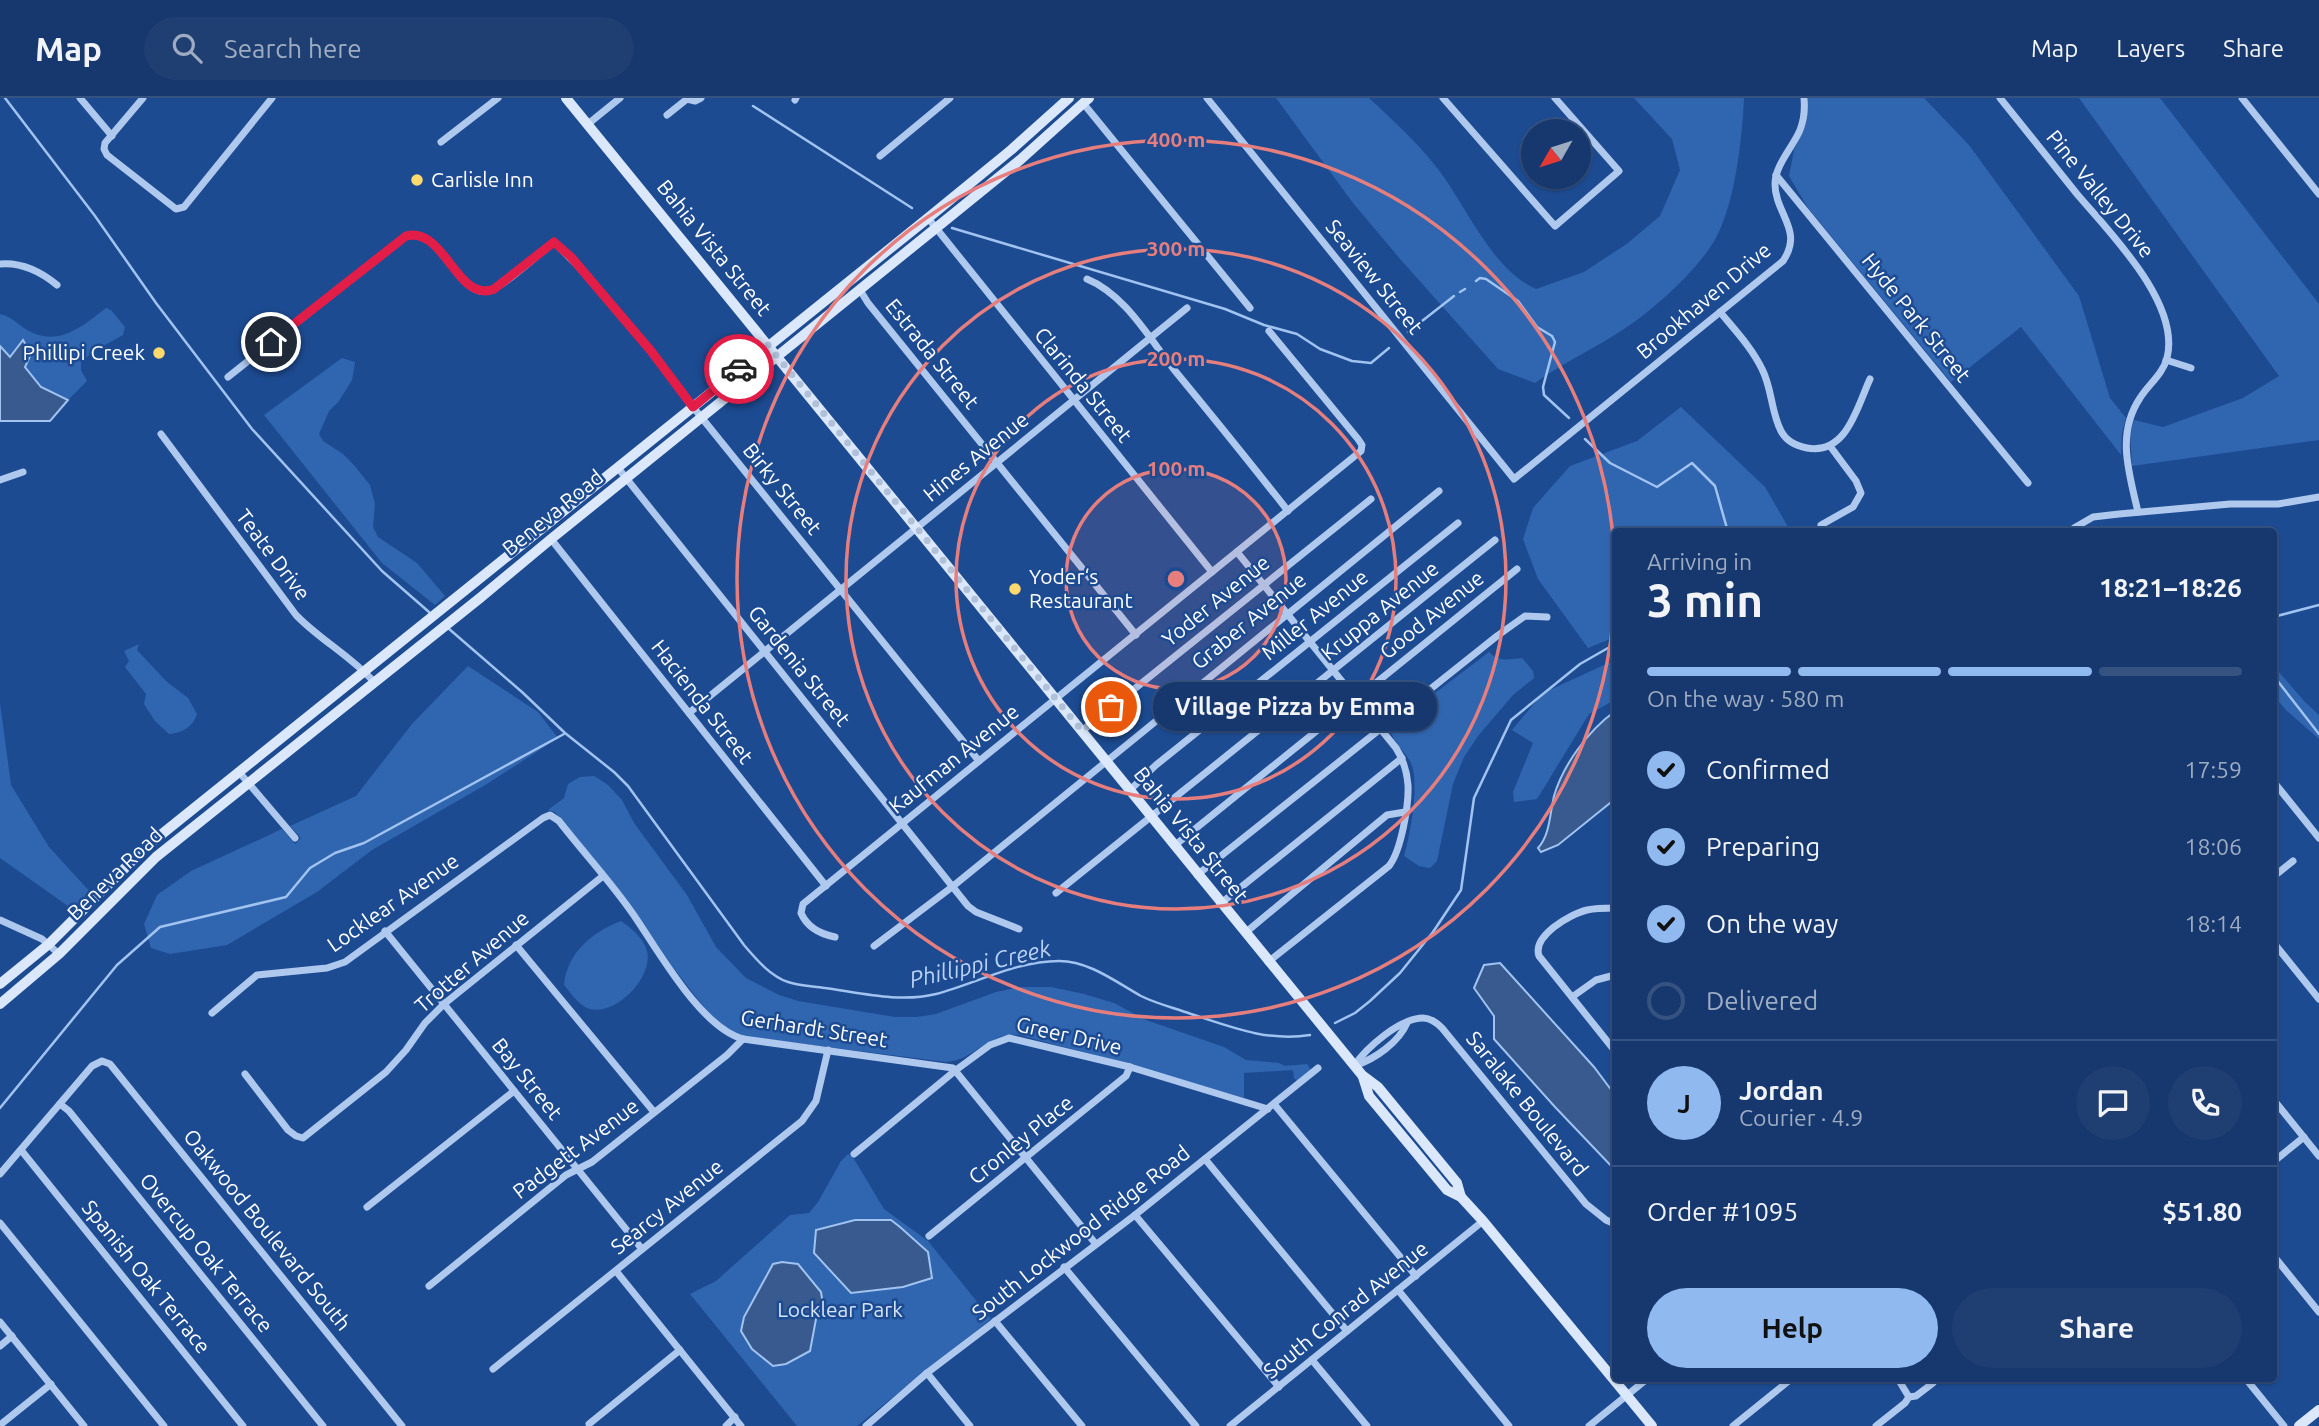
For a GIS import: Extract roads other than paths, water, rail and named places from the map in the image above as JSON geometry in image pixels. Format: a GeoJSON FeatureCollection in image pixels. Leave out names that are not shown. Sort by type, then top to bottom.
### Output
{"type":"FeatureCollection","features":[{"type":"Feature","properties":{"kind":"main road","name":"Bahia Vista Street"},"geometry":{"type":"LineString","coordinates":[[566,98],[1056,698],[1220,904],[1354,1066],[1378,1087],[1457,1183],[1461,1197],[1612,1377]]}},
{"type":"Feature","properties":{"kind":"main road","name":"Beneva Road"},"geometry":{"type":"LineString","coordinates":[[0,984],[38,954],[147,846],[928,218],[1069,98]]}},
{"type":"Feature","properties":{"kind":"main road","name":"Beneva Road"},"geometry":{"type":"LineString","coordinates":[[0,1004],[59,954],[156,857],[466,610],[1020,160],[1084,100]]}},
{"type":"Feature","properties":{"kind":"main road","name":"Bahia Vista Street"},"geometry":{"type":"LineString","coordinates":[[1616,1382],[1652,1426]]}},
{"type":"Feature","properties":{"kind":"main road"},"geometry":{"type":"LineString","coordinates":[[2299,1426],[2319,1410]]}},
{"type":"Feature","properties":{"kind":"street"},"geometry":{"type":"LineString","coordinates":[[80,98],[112,136]]}},
{"type":"Feature","properties":{"kind":"street"},"geometry":{"type":"LineString","coordinates":[[143,98],[104,145],[107,155],[172,207],[180,209],[272,98]]}},
{"type":"Feature","properties":{"kind":"street"},"geometry":{"type":"LineString","coordinates":[[441,142],[498,98]]}},
{"type":"Feature","properties":{"kind":"street"},"geometry":{"type":"LineString","coordinates":[[588,124],[620,98]]}},
{"type":"Feature","properties":{"kind":"street"},"geometry":{"type":"LineString","coordinates":[[667,115],[686,99],[695,101],[701,98]]}},
{"type":"Feature","properties":{"kind":"street"},"geometry":{"type":"LineString","coordinates":[[880,156],[950,98]]}},
{"type":"Feature","properties":{"kind":"street","name":"Seaview Street"},"geometry":{"type":"LineString","coordinates":[[1207,98],[1514,479]]}},
{"type":"Feature","properties":{"kind":"street"},"geometry":{"type":"LineString","coordinates":[[1443,98],[1556,226],[1619,171],[1555,98]]}},
{"type":"Feature","properties":{"kind":"street"},"geometry":{"type":"LineString","coordinates":[[1776,175],[1800,131],[1804,117],[1804,98]]}},
{"type":"Feature","properties":{"kind":"street","name":"Pine Valley Drive"},"geometry":{"type":"LineString","coordinates":[[2000,98],[2137,265],[2163,317],[2167,335],[2166,360]]}},
{"type":"Feature","properties":{"kind":"street"},"geometry":{"type":"LineString","coordinates":[[2242,98],[2319,194]]}},
{"type":"Feature","properties":{"kind":"street"},"geometry":{"type":"LineString","coordinates":[[1084,100],[1250,308]]}},
{"type":"Feature","properties":{"kind":"street","name":"Brookhaven Drive"},"geometry":{"type":"LineString","coordinates":[[1514,479],[1779,265],[1789,250],[1791,235],[1777,195],[1776,175]]}},
{"type":"Feature","properties":{"kind":"street","name":"Hyde Park Street"},"geometry":{"type":"LineString","coordinates":[[1776,175],[2028,484]]}},
{"type":"Feature","properties":{"kind":"street","name":"Clarinda Street"},"geometry":{"type":"LineString","coordinates":[[928,218],[1212,572]]}},
{"type":"Feature","properties":{"kind":"street","name":"Birky Street"},"geometry":{"type":"LineString","coordinates":[[228,377],[406,236],[417,235],[429,240],[470,285],[482,292],[494,289],[554,242],[579,265],[657,358],[693,407],[979,761]]}},
{"type":"Feature","properties":{"kind":"street"},"geometry":{"type":"LineString","coordinates":[[0,264],[15,264],[41,272],[57,285]]}},
{"type":"Feature","properties":{"kind":"street"},"geometry":{"type":"LineString","coordinates":[[1087,279],[1104,287],[1114,296],[1288,511]]}},
{"type":"Feature","properties":{"kind":"street","name":"Estrada Street"},"geometry":{"type":"LineString","coordinates":[[860,290],[1136,635]]}},
{"type":"Feature","properties":{"kind":"street","name":"Hines Avenue"},"geometry":{"type":"LineString","coordinates":[[689,713],[1187,308]]}},
{"type":"Feature","properties":{"kind":"street"},"geometry":{"type":"LineString","coordinates":[[1720,312],[1760,365],[1770,388],[1778,425],[1784,437],[1796,446],[1816,449],[1830,446],[1839,440],[1847,429],[1870,379]]}},
{"type":"Feature","properties":{"kind":"street","name":"Kaufman Avenue"},"geometry":{"type":"LineString","coordinates":[[835,937],[816,930],[804,920],[801,913],[803,904],[1359,453],[1362,448],[1358,439],[1269,331]]}},
{"type":"Feature","properties":{"kind":"street"},"geometry":{"type":"LineString","coordinates":[[2138,512],[2125,453],[2126,434],[2137,402],[2166,360],[2191,368]]}},
{"type":"Feature","properties":{"kind":"street","name":"Teate Drive"},"geometry":{"type":"LineString","coordinates":[[161,434],[296,615],[365,671],[374,682]]}},
{"type":"Feature","properties":{"kind":"street"},"geometry":{"type":"LineString","coordinates":[[1822,528],[1821,526],[1853,507],[1861,493],[1856,481],[1830,446]]}},
{"type":"Feature","properties":{"kind":"street","name":"Gardenia Street"},"geometry":{"type":"LineString","coordinates":[[618,468],[904,823],[952,887]]}},
{"type":"Feature","properties":{"kind":"street"},"geometry":{"type":"LineString","coordinates":[[0,480],[23,472]]}},
{"type":"Feature","properties":{"kind":"street","name":"Graber Avenue"},"geometry":{"type":"LineString","coordinates":[[874,946],[952,887],[1439,491]]}},
{"type":"Feature","properties":{"kind":"street"},"geometry":{"type":"LineString","coordinates":[[2074,528],[2093,517],[2230,504],[2278,504],[2319,497]]}},
{"type":"Feature","properties":{"kind":"street","name":"Yoder Avenue"},"geometry":{"type":"LineString","coordinates":[[1082,731],[1371,499]]}},
{"type":"Feature","properties":{"kind":"street","name":"Miller Avenue"},"geometry":{"type":"LineString","coordinates":[[1130,790],[1156,765],[1458,523]]}},
{"type":"Feature","properties":{"kind":"street","name":"Hacienda Street"},"geometry":{"type":"LineString","coordinates":[[551,539],[826,886]]}},
{"type":"Feature","properties":{"kind":"street","name":"Kruppa Avenue"},"geometry":{"type":"LineString","coordinates":[[1056,893],[1496,540]]}},
{"type":"Feature","properties":{"kind":"street"},"geometry":{"type":"LineString","coordinates":[[1237,552],[1381,727],[1402,758],[1408,785],[1398,851],[1384,871],[1268,962]]}},
{"type":"Feature","properties":{"kind":"street","name":"Good Avenue"},"geometry":{"type":"LineString","coordinates":[[1174,846],[1517,569]]}},
{"type":"Feature","properties":{"kind":"street"},"geometry":{"type":"LineString","coordinates":[[1197,875],[1381,727],[1525,616],[1547,617]]}},
{"type":"Feature","properties":{"kind":"street"},"geometry":{"type":"LineString","coordinates":[[1220,904],[1402,758]]}},
{"type":"Feature","properties":{"kind":"street"},"geometry":{"type":"LineString","coordinates":[[239,772],[295,838]]}},
{"type":"Feature","properties":{"kind":"street"},"geometry":{"type":"LineString","coordinates":[[2277,786],[2319,838]]}},
{"type":"Feature","properties":{"kind":"street"},"geometry":{"type":"LineString","coordinates":[[1245,933],[1387,816],[1405,812]]}},
{"type":"Feature","properties":{"kind":"street","name":"Gerhardt Street"},"geometry":{"type":"LineString","coordinates":[[550,815],[559,821],[603,876],[709,1019],[724,1032],[743,1039],[956,1070]]}},
{"type":"Feature","properties":{"kind":"street","name":"Locklear Avenue"},"geometry":{"type":"LineString","coordinates":[[212,1013],[257,975],[340,964],[550,815]]}},
{"type":"Feature","properties":{"kind":"street"},"geometry":{"type":"LineString","coordinates":[[2277,874],[2293,860]]}},
{"type":"Feature","properties":{"kind":"street","name":"Trotter Avenue"},"geometry":{"type":"LineString","coordinates":[[245,1074],[292,1134],[300,1138],[308,1135],[386,1072],[425,1023],[444,1004],[603,876]]}},
{"type":"Feature","properties":{"kind":"street"},"geometry":{"type":"LineString","coordinates":[[952,887],[976,912],[1019,929]]}},
{"type":"Feature","properties":{"kind":"street"},"geometry":{"type":"LineString","coordinates":[[1612,908],[1597,908],[1576,914],[1543,938],[1537,949],[1539,957],[1612,1047]]}},
{"type":"Feature","properties":{"kind":"street"},"geometry":{"type":"LineString","coordinates":[[0,920],[42,939],[59,954]]}},
{"type":"Feature","properties":{"kind":"street","name":"Bay Street"},"geometry":{"type":"LineString","coordinates":[[385,931],[642,1250]]}},
{"type":"Feature","properties":{"kind":"street"},"geometry":{"type":"LineString","coordinates":[[516,945],[654,1112]]}},
{"type":"Feature","properties":{"kind":"street"},"geometry":{"type":"LineString","coordinates":[[2277,947],[2319,999]]}},
{"type":"Feature","properties":{"kind":"street"},"geometry":{"type":"LineString","coordinates":[[1572,997],[1596,980],[1612,976]]}},
{"type":"Feature","properties":{"kind":"street","name":"Saralake Boulevard"},"geometry":{"type":"LineString","coordinates":[[1354,1066],[1363,1053],[1395,1028],[1426,1018],[1443,1028],[1586,1204],[1612,1223]]}},
{"type":"Feature","properties":{"kind":"street","name":"Greer Drive"},"geometry":{"type":"LineString","coordinates":[[854,1154],[956,1070],[990,1045],[1009,1038],[1130,1067],[1271,1106]]}},
{"type":"Feature","properties":{"kind":"street","name":"Padgett Avenue"},"geometry":{"type":"LineString","coordinates":[[429,1286],[566,1174],[593,1163],[727,1055],[743,1039]]}},
{"type":"Feature","properties":{"kind":"street","name":"Searcy Avenue"},"geometry":{"type":"LineString","coordinates":[[493,1369],[806,1117],[818,1096],[828,1050]]}},
{"type":"Feature","properties":{"kind":"street","name":"Oakwood Boulevard South"},"geometry":{"type":"LineString","coordinates":[[60,1104],[92,1066],[102,1061],[113,1067],[402,1426]]}},
{"type":"Feature","properties":{"kind":"street","name":"Cronley Place"},"geometry":{"type":"LineString","coordinates":[[929,1236],[1126,1076],[1130,1067]]}},
{"type":"Feature","properties":{"kind":"street","name":"South Lockwood Ridge Road"},"geometry":{"type":"LineString","coordinates":[[866,1426],[927,1373],[1135,1215],[1318,1068]]}},
{"type":"Feature","properties":{"kind":"street"},"geometry":{"type":"LineString","coordinates":[[956,1070],[1096,1243]]}},
{"type":"Feature","properties":{"kind":"street"},"geometry":{"type":"LineString","coordinates":[[368,1207],[514,1091]]}},
{"type":"Feature","properties":{"kind":"street"},"geometry":{"type":"LineString","coordinates":[[0,1174],[60,1104]]}},
{"type":"Feature","properties":{"kind":"street","name":"Overcup Oak Terrace"},"geometry":{"type":"LineString","coordinates":[[60,1104],[69,1111],[323,1426]]}},
{"type":"Feature","properties":{"kind":"street"},"geometry":{"type":"LineString","coordinates":[[2277,1104],[2319,1156]]}},
{"type":"Feature","properties":{"kind":"street"},"geometry":{"type":"LineString","coordinates":[[1271,1106],[1416,1276]]}},
{"type":"Feature","properties":{"kind":"street"},"geometry":{"type":"LineString","coordinates":[[2277,1159],[2304,1137]]}},
{"type":"Feature","properties":{"kind":"street","name":"Spanish Oak Terrace"},"geometry":{"type":"LineString","coordinates":[[21,1150],[243,1426]]}},
{"type":"Feature","properties":{"kind":"street"},"geometry":{"type":"LineString","coordinates":[[1205,1159],[1348,1331]]}},
{"type":"Feature","properties":{"kind":"street"},"geometry":{"type":"LineString","coordinates":[[1135,1215],[1279,1387]]}},
{"type":"Feature","properties":{"kind":"street","name":"South Conrad Avenue"},"geometry":{"type":"LineString","coordinates":[[1230,1426],[1483,1221]]}},
{"type":"Feature","properties":{"kind":"street"},"geometry":{"type":"LineString","coordinates":[[0,1223],[164,1426]]}},
{"type":"Feature","properties":{"kind":"street"},"geometry":{"type":"LineString","coordinates":[[2277,1260],[2319,1312]]}},
{"type":"Feature","properties":{"kind":"street"},"geometry":{"type":"LineString","coordinates":[[1064,1267],[1196,1426]]}},
{"type":"Feature","properties":{"kind":"street"},"geometry":{"type":"LineString","coordinates":[[616,1271],[741,1426]]}},
{"type":"Feature","properties":{"kind":"street"},"geometry":{"type":"LineString","coordinates":[[1398,1290],[1509,1426]]}},
{"type":"Feature","properties":{"kind":"street"},"geometry":{"type":"LineString","coordinates":[[996,1321],[1082,1426]]}},
{"type":"Feature","properties":{"kind":"street"},"geometry":{"type":"LineString","coordinates":[[0,1322],[84,1426]]}},
{"type":"Feature","properties":{"kind":"street"},"geometry":{"type":"LineString","coordinates":[[0,1346],[12,1336]]}},
{"type":"Feature","properties":{"kind":"street"},"geometry":{"type":"LineString","coordinates":[[589,1424],[680,1350]]}},
{"type":"Feature","properties":{"kind":"street"},"geometry":{"type":"LineString","coordinates":[[1312,1360],[1367,1426]]}},
{"type":"Feature","properties":{"kind":"street"},"geometry":{"type":"LineString","coordinates":[[927,1373],[971,1426]]}},
{"type":"Feature","properties":{"kind":"street"},"geometry":{"type":"LineString","coordinates":[[1589,1426],[1643,1382]]}},
{"type":"Feature","properties":{"kind":"street"},"geometry":{"type":"LineString","coordinates":[[1733,1426],[1787,1382]]}},
{"type":"Feature","properties":{"kind":"street"},"geometry":{"type":"LineString","coordinates":[[1900,1382],[1909,1397]]}},
{"type":"Feature","properties":{"kind":"street"},"geometry":{"type":"LineString","coordinates":[[2248,1382],[2284,1426]]}},
{"type":"Feature","properties":{"kind":"street"},"geometry":{"type":"LineString","coordinates":[[0,1425],[51,1384]]}},
{"type":"Feature","properties":{"kind":"street"},"geometry":{"type":"LineString","coordinates":[[1876,1426],[1909,1397],[1916,1396],[1933,1384]]}},
{"type":"Feature","properties":{"kind":"street"},"geometry":{"type":"LineString","coordinates":[[726,1426],[735,1418]]}},
{"type":"Feature","properties":{"kind":"waterway"},"geometry":{"type":"LineString","coordinates":[[5,98],[252,429],[382,571],[429,612]]}},
{"type":"Feature","properties":{"kind":"waterway"},"geometry":{"type":"LineString","coordinates":[[753,106],[912,208]]}},
{"type":"Feature","properties":{"kind":"waterway"},"geometry":{"type":"LineString","coordinates":[[952,228],[1225,309],[1264,325],[1297,334],[1320,349],[1352,361],[1371,363],[1389,348]]}},
{"type":"Feature","properties":{"kind":"waterway"},"geometry":{"type":"LineString","coordinates":[[1476,281],[1480,278],[1486,279],[1518,301],[1537,327],[1552,336],[1555,342],[1543,387],[1544,395],[1569,418]]}},
{"type":"Feature","properties":{"kind":"waterway"},"geometry":{"type":"LineString","coordinates":[[1460,292],[1465,289]]}},
{"type":"Feature","properties":{"kind":"waterway"},"geometry":{"type":"LineString","coordinates":[[1408,332],[1454,296]]}},
{"type":"Feature","properties":{"kind":"waterway"},"geometry":{"type":"LineString","coordinates":[[1585,439],[1610,463],[1657,487],[1692,463],[1715,486],[1727,528]]}},
{"type":"Feature","properties":{"kind":"waterway","name":"Phillippi Creek"},"geometry":{"type":"LineString","coordinates":[[2277,616],[2319,605]]}},
{"type":"Feature","properties":{"kind":"waterway","name":"Phillippi Creek"},"geometry":{"type":"LineString","coordinates":[[448,628],[628,786],[744,945],[781,979],[797,984],[909,998],[936,994],[1027,965],[1070,962],[1102,973],[1153,1001],[1235,1028],[1279,1037],[1310,1035]]}},
{"type":"Feature","properties":{"kind":"waterway","name":"Phillippi Creek"},"geometry":{"type":"LineString","coordinates":[[1335,1023],[1355,1013],[1400,973],[1433,932],[1461,890],[1474,798],[1511,720],[1580,664],[1612,646]]}},
{"type":"Feature","properties":{"kind":"waterway"},"geometry":{"type":"LineString","coordinates":[[2277,680],[2319,734]]}},
{"type":"Feature","properties":{"kind":"waterway"},"geometry":{"type":"LineString","coordinates":[[0,1108],[117,965],[160,927],[286,897],[310,868],[335,853],[364,843],[564,734]]}},
{"type":"Feature","properties":{"kind":"place","name":"Carlisle Inn"},"geometry":{"type":"Point","coordinates":[417,180]}},
{"type":"Feature","properties":{"kind":"place","name":"Phillipi Creek"},"geometry":{"type":"Point","coordinates":[159,353]}},
{"type":"Feature","properties":{"kind":"place","name":"Yoder‘s Restaurant"},"geometry":{"type":"Point","coordinates":[1015,589]}},
{"type":"Feature","properties":{"kind":"place","name":"Village Pizza by Emma"},"geometry":{"type":"Point","coordinates":[1111,707]}},
{"type":"Feature","properties":{"kind":"park label","name":"Locklear Park"},"geometry":{"type":"Point","coordinates":[840,1310]}}]}
